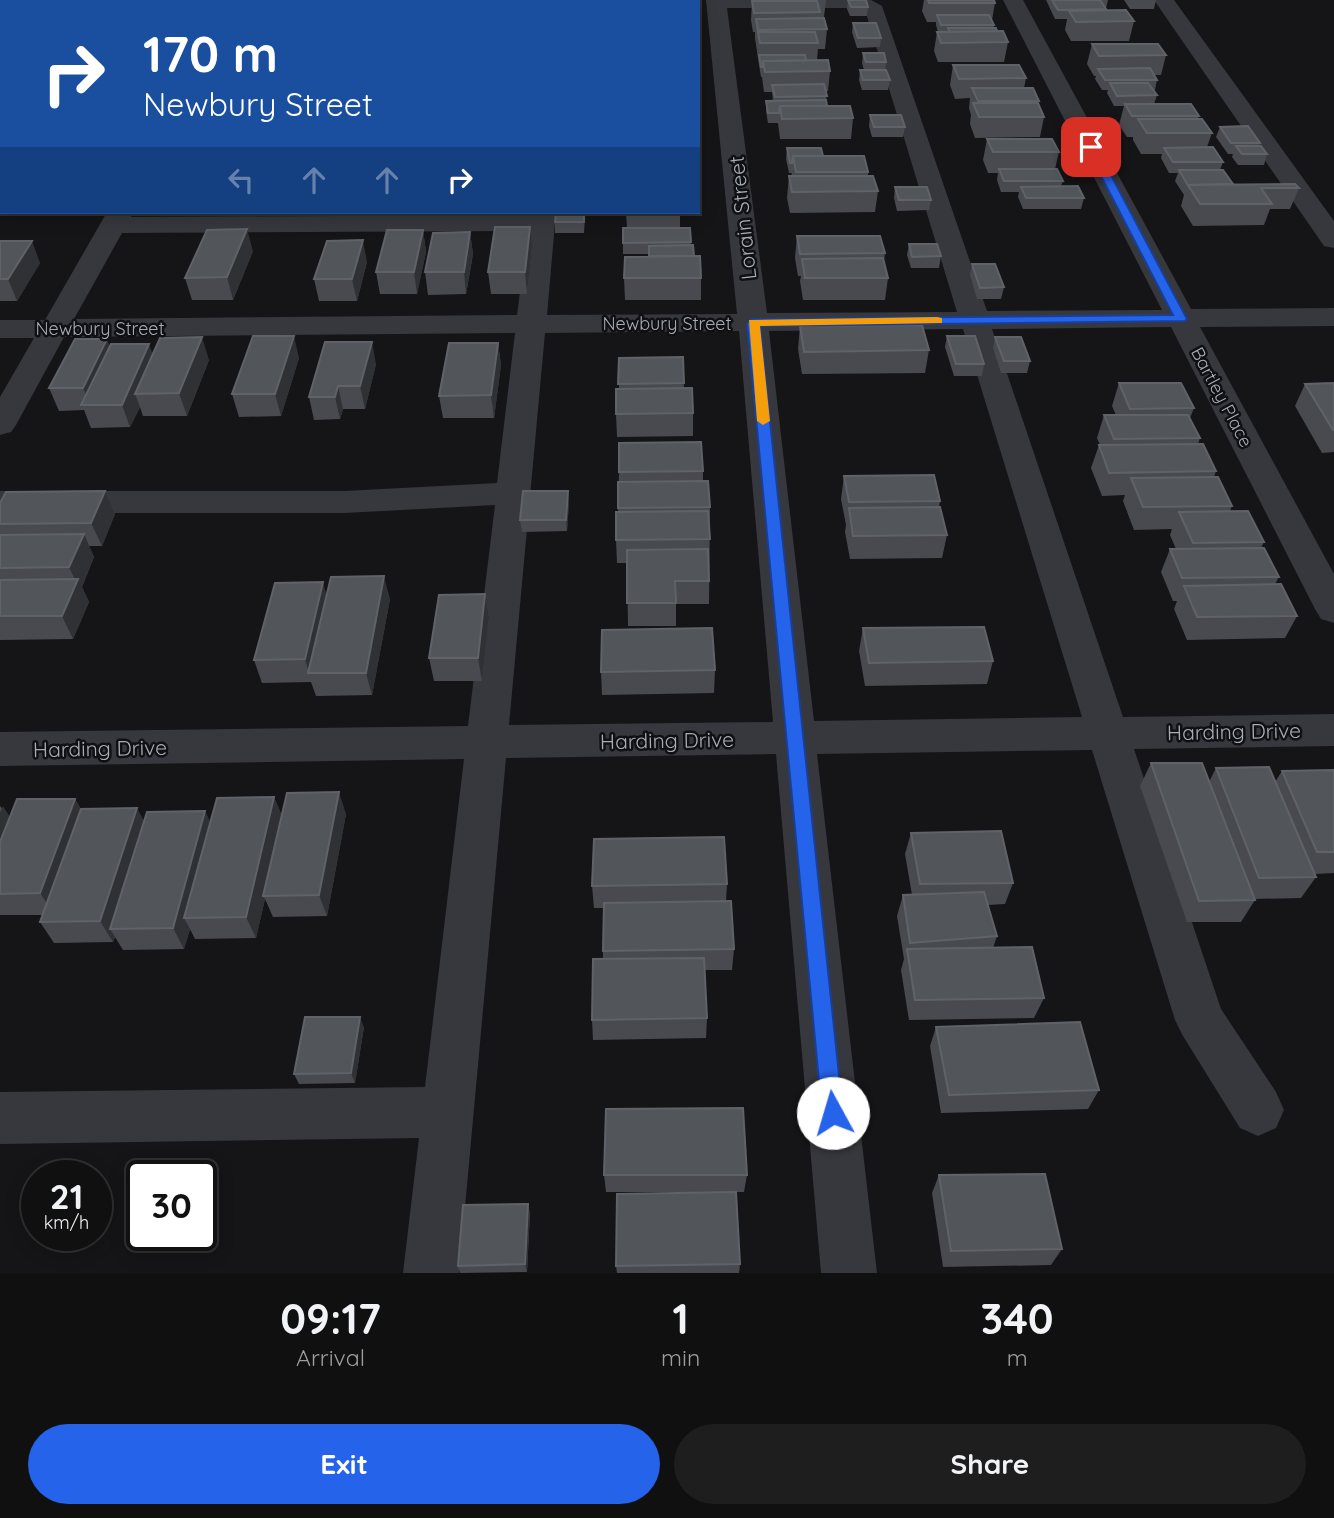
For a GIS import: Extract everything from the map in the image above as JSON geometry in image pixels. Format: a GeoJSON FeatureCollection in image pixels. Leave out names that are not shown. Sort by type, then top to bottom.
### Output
{"type":"FeatureCollection","features":[{"type":"Feature","properties":{"kind":"street","name":"Bartley Place"},"geometry":{"type":"LineString","coordinates":[[1013,0],[1334,609]]}},
{"type":"Feature","properties":{"kind":"street"},"geometry":{"type":"LineString","coordinates":[[1164,0],[1334,240]]}},
{"type":"Feature","properties":{"kind":"street"},"geometry":{"type":"LineString","coordinates":[[712,11],[848,2],[863,4],[875,10],[1200,1020],[1258,1110]]}},
{"type":"Feature","properties":{"kind":"street","name":"Lorain Street"},"geometry":{"type":"LineString","coordinates":[[712,11],[753,323],[849,1273]]}},
{"type":"Feature","properties":{"kind":"street"},"geometry":{"type":"LineString","coordinates":[[0,425],[116,218],[542,218],[431,1273]]}},
{"type":"Feature","properties":{"kind":"street","name":"Newbury Street"},"geometry":{"type":"LineString","coordinates":[[0,329],[1334,317]]}},
{"type":"Feature","properties":{"kind":"street"},"geometry":{"type":"LineString","coordinates":[[0,502],[345,502],[513,493]]}},
{"type":"Feature","properties":{"kind":"street","name":"Harding Drive"},"geometry":{"type":"LineString","coordinates":[[0,749],[1334,730]]}},
{"type":"Feature","properties":{"kind":"street"},"geometry":{"type":"LineString","coordinates":[[0,1118],[448,1112]]}},
{"type":"Feature","properties":{"kind":"building"},"geometry":{"type":"Polygon","coordinates":[[[848,0],[866,0],[868,7],[851,7],[848,0]]]}},
{"type":"Feature","properties":{"kind":"building"},"geometry":{"type":"Polygon","coordinates":[[[928,0],[994,0],[995,3],[929,3],[928,0]]]}},
{"type":"Feature","properties":{"kind":"building"},"geometry":{"type":"Polygon","coordinates":[[[1052,0],[1100,0],[1106,9],[1058,10],[1052,0]]]}},
{"type":"Feature","properties":{"kind":"building"},"geometry":{"type":"Polygon","coordinates":[[[752,1],[817,1],[820,12],[754,13],[752,1]]]}},
{"type":"Feature","properties":{"kind":"building"},"geometry":{"type":"Polygon","coordinates":[[[1126,10],[1134,21],[1076,22],[1069,11],[1126,10]]]}},
{"type":"Feature","properties":{"kind":"building"},"geometry":{"type":"Polygon","coordinates":[[[937,15],[989,15],[994,25],[941,25],[937,15]]]}},
{"type":"Feature","properties":{"kind":"building"},"geometry":{"type":"Polygon","coordinates":[[[824,18],[827,29],[758,30],[756,19],[824,18]]]}},
{"type":"Feature","properties":{"kind":"building"},"geometry":{"type":"Polygon","coordinates":[[[853,23],[876,23],[881,38],[858,38],[853,23]]]}},
{"type":"Feature","properties":{"kind":"building"},"geometry":{"type":"Polygon","coordinates":[[[948,28],[996,28],[997,31],[950,32],[948,28]]]}},
{"type":"Feature","properties":{"kind":"building"},"geometry":{"type":"Polygon","coordinates":[[[1003,31],[1008,42],[941,43],[937,32],[1003,31]]]}},
{"type":"Feature","properties":{"kind":"building"},"geometry":{"type":"Polygon","coordinates":[[[758,32],[815,32],[818,43],[760,43],[758,32]]]}},
{"type":"Feature","properties":{"kind":"building"},"geometry":{"type":"Polygon","coordinates":[[[1092,44],[1158,44],[1166,55],[1099,56],[1092,44]]]}},
{"type":"Feature","properties":{"kind":"building"},"geometry":{"type":"Polygon","coordinates":[[[863,53],[884,53],[886,62],[866,62],[863,53]]]}},
{"type":"Feature","properties":{"kind":"building"},"geometry":{"type":"Polygon","coordinates":[[[759,55],[805,55],[806,61],[763,61],[761,67],[759,55]]]}},
{"type":"Feature","properties":{"kind":"building"},"geometry":{"type":"Polygon","coordinates":[[[828,60],[830,71],[765,72],[763,61],[828,60]]]}},
{"type":"Feature","properties":{"kind":"building"},"geometry":{"type":"Polygon","coordinates":[[[953,65],[1019,65],[1026,78],[959,79],[953,65]]]}},
{"type":"Feature","properties":{"kind":"building"},"geometry":{"type":"Polygon","coordinates":[[[1150,68],[1157,80],[1105,80],[1098,69],[1150,68]]]}},
{"type":"Feature","properties":{"kind":"building"},"geometry":{"type":"Polygon","coordinates":[[[860,70],[886,70],[890,80],[863,80],[860,70]]]}},
{"type":"Feature","properties":{"kind":"building"},"geometry":{"type":"Polygon","coordinates":[[[1110,83],[1148,83],[1157,95],[1117,96],[1110,83]]]}},
{"type":"Feature","properties":{"kind":"building"},"geometry":{"type":"Polygon","coordinates":[[[824,84],[827,96],[775,97],[772,85],[824,84]]]}},
{"type":"Feature","properties":{"kind":"building"},"geometry":{"type":"Polygon","coordinates":[[[972,88],[1033,88],[1039,101],[978,101],[972,88]]]}},
{"type":"Feature","properties":{"kind":"building"},"geometry":{"type":"Polygon","coordinates":[[[826,100],[827,106],[780,106],[779,113],[768,113],[766,101],[826,100]]]}},
{"type":"Feature","properties":{"kind":"building"},"geometry":{"type":"Polygon","coordinates":[[[973,103],[1038,103],[1044,117],[979,117],[973,103]]]}},
{"type":"Feature","properties":{"kind":"building"},"geometry":{"type":"Polygon","coordinates":[[[1125,104],[1191,104],[1199,116],[1132,116],[1125,104]]]}},
{"type":"Feature","properties":{"kind":"building"},"geometry":{"type":"Polygon","coordinates":[[[780,106],[850,106],[853,118],[782,119],[780,106]]]}},
{"type":"Feature","properties":{"kind":"building"},"geometry":{"type":"Polygon","coordinates":[[[870,115],[901,115],[905,127],[874,127],[870,115]]]}},
{"type":"Feature","properties":{"kind":"building"},"geometry":{"type":"Polygon","coordinates":[[[1138,119],[1202,119],[1212,133],[1147,133],[1138,119]]]}},
{"type":"Feature","properties":{"kind":"building"},"geometry":{"type":"Polygon","coordinates":[[[1248,126],[1260,143],[1231,143],[1220,127],[1248,126]]]}},
{"type":"Feature","properties":{"kind":"building"},"geometry":{"type":"Polygon","coordinates":[[[987,139],[1052,139],[1059,152],[993,152],[987,139]]]}},
{"type":"Feature","properties":{"kind":"building"},"geometry":{"type":"Polygon","coordinates":[[[1236,146],[1261,146],[1267,154],[1242,154],[1236,146]]]}},
{"type":"Feature","properties":{"kind":"building"},"geometry":{"type":"Polygon","coordinates":[[[1213,147],[1223,162],[1173,162],[1164,148],[1213,147]]]}},
{"type":"Feature","properties":{"kind":"building"},"geometry":{"type":"Polygon","coordinates":[[[787,148],[821,148],[823,156],[793,156],[790,163],[787,148]]]}},
{"type":"Feature","properties":{"kind":"building"},"geometry":{"type":"Polygon","coordinates":[[[793,156],[864,156],[868,172],[796,172],[793,156]]]}},
{"type":"Feature","properties":{"kind":"building"},"geometry":{"type":"Polygon","coordinates":[[[999,169],[1057,169],[1063,181],[1004,181],[999,169]]]}},
{"type":"Feature","properties":{"kind":"building"},"geometry":{"type":"Polygon","coordinates":[[[1179,170],[1223,170],[1233,184],[1188,185],[1190,189],[1179,170]]]}},
{"type":"Feature","properties":{"kind":"building"},"geometry":{"type":"Polygon","coordinates":[[[789,176],[873,176],[878,191],[792,192],[789,176]]]}},
{"type":"Feature","properties":{"kind":"building"},"geometry":{"type":"Polygon","coordinates":[[[1295,184],[1299,188],[1261,188],[1272,204],[1200,204],[1188,185],[1295,184]]]}},
{"type":"Feature","properties":{"kind":"building"},"geometry":{"type":"Polygon","coordinates":[[[1078,186],[1084,198],[1026,198],[1021,187],[1078,186]]]}},
{"type":"Feature","properties":{"kind":"building"},"geometry":{"type":"Polygon","coordinates":[[[895,187],[927,187],[931,200],[899,200],[895,187]]]}},
{"type":"Feature","properties":{"kind":"building"},"geometry":{"type":"Polygon","coordinates":[[[556,214],[584,214],[584,222],[555,222],[556,214]]]}},
{"type":"Feature","properties":{"kind":"building"},"geometry":{"type":"Polygon","coordinates":[[[495,227],[530,227],[525,272],[488,272],[495,227]]]}},
{"type":"Feature","properties":{"kind":"building"},"geometry":{"type":"Polygon","coordinates":[[[623,228],[690,228],[691,242],[623,243],[623,228]]]}},
{"type":"Feature","properties":{"kind":"building"},"geometry":{"type":"Polygon","coordinates":[[[247,229],[227,277],[185,278],[207,230],[247,229]]]}},
{"type":"Feature","properties":{"kind":"building"},"geometry":{"type":"Polygon","coordinates":[[[387,230],[423,230],[414,272],[376,272],[387,230]]]}},
{"type":"Feature","properties":{"kind":"building"},"geometry":{"type":"Polygon","coordinates":[[[470,232],[464,272],[425,272],[433,233],[470,232]]]}},
{"type":"Feature","properties":{"kind":"building"},"geometry":{"type":"Polygon","coordinates":[[[797,236],[880,236],[885,253],[800,254],[797,236]]]}},
{"type":"Feature","properties":{"kind":"building"},"geometry":{"type":"Polygon","coordinates":[[[363,240],[352,279],[314,279],[327,241],[363,240]]]}},
{"type":"Feature","properties":{"kind":"building"},"geometry":{"type":"Polygon","coordinates":[[[0,241],[32,241],[8,279],[0,279],[0,241]]]}},
{"type":"Feature","properties":{"kind":"building"},"geometry":{"type":"Polygon","coordinates":[[[909,244],[937,244],[941,256],[912,257],[909,244]]]}},
{"type":"Feature","properties":{"kind":"building"},"geometry":{"type":"Polygon","coordinates":[[[693,245],[694,256],[649,256],[649,246],[693,245]]]}},
{"type":"Feature","properties":{"kind":"building"},"geometry":{"type":"Polygon","coordinates":[[[700,256],[701,278],[624,278],[625,257],[700,256]]]}},
{"type":"Feature","properties":{"kind":"building"},"geometry":{"type":"Polygon","coordinates":[[[883,258],[888,278],[805,278],[802,259],[883,258]]]}},
{"type":"Feature","properties":{"kind":"building"},"geometry":{"type":"Polygon","coordinates":[[[972,264],[995,264],[1004,287],[980,288],[972,264]]]}},
{"type":"Feature","properties":{"kind":"building"},"geometry":{"type":"Polygon","coordinates":[[[922,325],[929,350],[804,352],[800,326],[922,325]]]}},
{"type":"Feature","properties":{"kind":"building"},"geometry":{"type":"Polygon","coordinates":[[[253,336],[294,336],[275,394],[232,394],[253,336]]]}},
{"type":"Feature","properties":{"kind":"building"},"geometry":{"type":"Polygon","coordinates":[[[947,336],[975,336],[984,364],[956,364],[947,336]]]}},
{"type":"Feature","properties":{"kind":"building"},"geometry":{"type":"Polygon","coordinates":[[[202,337],[179,393],[135,394],[160,338],[202,337]]]}},
{"type":"Feature","properties":{"kind":"building"},"geometry":{"type":"Polygon","coordinates":[[[995,337],[1021,337],[1030,361],[1004,361],[995,337]]]}},
{"type":"Feature","properties":{"kind":"building"},"geometry":{"type":"Polygon","coordinates":[[[75,339],[107,339],[83,388],[49,388],[75,339]]]}},
{"type":"Feature","properties":{"kind":"building"},"geometry":{"type":"Polygon","coordinates":[[[325,342],[372,342],[360,386],[338,386],[335,397],[309,397],[325,342]]]}},
{"type":"Feature","properties":{"kind":"building"},"geometry":{"type":"Polygon","coordinates":[[[449,343],[498,343],[491,395],[439,396],[449,343]]]}},
{"type":"Feature","properties":{"kind":"building"},"geometry":{"type":"Polygon","coordinates":[[[111,344],[149,344],[122,405],[81,405],[111,344]]]}},
{"type":"Feature","properties":{"kind":"building"},"geometry":{"type":"Polygon","coordinates":[[[683,357],[684,383],[618,384],[619,358],[683,357]]]}},
{"type":"Feature","properties":{"kind":"building"},"geometry":{"type":"Polygon","coordinates":[[[1119,383],[1181,383],[1194,408],[1130,409],[1119,383]]]}},
{"type":"Feature","properties":{"kind":"building"},"geometry":{"type":"Polygon","coordinates":[[[1334,383],[1334,430],[1333,430],[1305,384],[1334,383]]]}},
{"type":"Feature","properties":{"kind":"building"},"geometry":{"type":"Polygon","coordinates":[[[692,388],[693,413],[616,414],[616,389],[692,388]]]}},
{"type":"Feature","properties":{"kind":"building"},"geometry":{"type":"Polygon","coordinates":[[[1104,415],[1188,415],[1200,438],[1114,439],[1104,415]]]}},
{"type":"Feature","properties":{"kind":"building"},"geometry":{"type":"Polygon","coordinates":[[[701,442],[703,471],[619,472],[619,443],[701,442]]]}},
{"type":"Feature","properties":{"kind":"building"},"geometry":{"type":"Polygon","coordinates":[[[1203,444],[1216,471],[1109,473],[1099,445],[1203,444]]]}},
{"type":"Feature","properties":{"kind":"building"},"geometry":{"type":"Polygon","coordinates":[[[934,475],[940,501],[849,502],[844,476],[934,475]]]}},
{"type":"Feature","properties":{"kind":"building"},"geometry":{"type":"Polygon","coordinates":[[[1218,477],[1232,506],[1143,507],[1131,478],[1218,477]]]}},
{"type":"Feature","properties":{"kind":"building"},"geometry":{"type":"Polygon","coordinates":[[[708,481],[710,507],[618,508],[618,482],[708,481]]]}},
{"type":"Feature","properties":{"kind":"building"},"geometry":{"type":"Polygon","coordinates":[[[105,491],[91,523],[0,524],[0,503],[6,492],[105,491]]]}},
{"type":"Feature","properties":{"kind":"building"},"geometry":{"type":"Polygon","coordinates":[[[523,491],[568,491],[566,520],[520,520],[523,491]]]}},
{"type":"Feature","properties":{"kind":"building"},"geometry":{"type":"Polygon","coordinates":[[[940,507],[947,535],[853,536],[849,508],[940,507]]]}},
{"type":"Feature","properties":{"kind":"building"},"geometry":{"type":"Polygon","coordinates":[[[708,511],[710,539],[616,540],[616,512],[708,511]]]}},
{"type":"Feature","properties":{"kind":"building"},"geometry":{"type":"Polygon","coordinates":[[[1248,511],[1264,542],[1193,543],[1179,512],[1248,511]]]}},
{"type":"Feature","properties":{"kind":"building"},"geometry":{"type":"Polygon","coordinates":[[[84,534],[69,567],[0,568],[0,535],[84,534]]]}},
{"type":"Feature","properties":{"kind":"building"},"geometry":{"type":"Polygon","coordinates":[[[1264,548],[1279,577],[1182,578],[1170,549],[1264,548]]]}},
{"type":"Feature","properties":{"kind":"building"},"geometry":{"type":"Polygon","coordinates":[[[708,549],[709,581],[675,581],[676,603],[627,603],[627,550],[708,549]]]}},
{"type":"Feature","properties":{"kind":"building"},"geometry":{"type":"Polygon","coordinates":[[[384,576],[366,673],[308,673],[331,577],[384,576]]]}},
{"type":"Feature","properties":{"kind":"building"},"geometry":{"type":"Polygon","coordinates":[[[78,579],[62,616],[0,616],[0,580],[78,579]]]}},
{"type":"Feature","properties":{"kind":"building"},"geometry":{"type":"Polygon","coordinates":[[[323,582],[305,659],[254,660],[275,583],[323,582]]]}},
{"type":"Feature","properties":{"kind":"building"},"geometry":{"type":"Polygon","coordinates":[[[1281,584],[1297,616],[1197,617],[1184,586],[1281,584]]]}},
{"type":"Feature","properties":{"kind":"building"},"geometry":{"type":"Polygon","coordinates":[[[485,594],[478,658],[429,658],[439,595],[485,594]]]}},
{"type":"Feature","properties":{"kind":"building"},"geometry":{"type":"Polygon","coordinates":[[[984,627],[993,661],[869,663],[863,628],[984,627]]]}},
{"type":"Feature","properties":{"kind":"building"},"geometry":{"type":"Polygon","coordinates":[[[712,628],[715,670],[601,672],[602,630],[712,628]]]}},
{"type":"Feature","properties":{"kind":"building"},"geometry":{"type":"Polygon","coordinates":[[[1151,763],[1202,763],[1255,900],[1199,901],[1151,763]]]}},
{"type":"Feature","properties":{"kind":"building"},"geometry":{"type":"Polygon","coordinates":[[[1269,767],[1316,877],[1259,878],[1216,768],[1269,767]]]}},
{"type":"Feature","properties":{"kind":"building"},"geometry":{"type":"Polygon","coordinates":[[[1334,770],[1334,852],[1317,852],[1282,771],[1334,770]]]}},
{"type":"Feature","properties":{"kind":"building"},"geometry":{"type":"Polygon","coordinates":[[[339,792],[319,895],[263,896],[287,793],[339,792]]]}},
{"type":"Feature","properties":{"kind":"building"},"geometry":{"type":"Polygon","coordinates":[[[274,797],[246,917],[184,918],[217,798],[274,797]]]}},
{"type":"Feature","properties":{"kind":"building"},"geometry":{"type":"Polygon","coordinates":[[[17,799],[75,799],[40,893],[0,894],[0,842],[17,799]]]}},
{"type":"Feature","properties":{"kind":"building"},"geometry":{"type":"Polygon","coordinates":[[[137,808],[100,921],[40,922],[81,809],[137,808]]]}},
{"type":"Feature","properties":{"kind":"building"},"geometry":{"type":"Polygon","coordinates":[[[205,811],[173,928],[110,929],[147,812],[205,811]]]}},
{"type":"Feature","properties":{"kind":"building"},"geometry":{"type":"Polygon","coordinates":[[[1001,831],[1013,883],[920,884],[911,833],[1001,831]]]}},
{"type":"Feature","properties":{"kind":"building"},"geometry":{"type":"Polygon","coordinates":[[[724,837],[727,884],[592,886],[594,839],[724,837]]]}},
{"type":"Feature","properties":{"kind":"building"},"geometry":{"type":"Polygon","coordinates":[[[984,892],[997,936],[910,943],[903,895],[984,892]]]}},
{"type":"Feature","properties":{"kind":"building"},"geometry":{"type":"Polygon","coordinates":[[[731,901],[734,949],[603,951],[604,903],[731,901]]]}},
{"type":"Feature","properties":{"kind":"building"},"geometry":{"type":"Polygon","coordinates":[[[1032,947],[1044,998],[915,1000],[907,949],[1032,947]]]}},
{"type":"Feature","properties":{"kind":"building"},"geometry":{"type":"Polygon","coordinates":[[[704,958],[707,1018],[592,1020],[593,959],[704,958]]]}},
{"type":"Feature","properties":{"kind":"building"},"geometry":{"type":"Polygon","coordinates":[[[305,1017],[360,1017],[351,1073],[294,1074],[305,1017]]]}},
{"type":"Feature","properties":{"kind":"building"},"geometry":{"type":"Polygon","coordinates":[[[1080,1022],[1099,1090],[949,1095],[936,1027],[1080,1022]]]}},
{"type":"Feature","properties":{"kind":"building"},"geometry":{"type":"Polygon","coordinates":[[[743,1108],[747,1175],[604,1175],[606,1109],[743,1108]]]}},
{"type":"Feature","properties":{"kind":"building"},"geometry":{"type":"Polygon","coordinates":[[[1045,1174],[1062,1249],[951,1251],[939,1175],[1045,1174]]]}},
{"type":"Feature","properties":{"kind":"building"},"geometry":{"type":"Polygon","coordinates":[[[736,1192],[740,1264],[616,1266],[617,1194],[736,1192]]]}},
{"type":"Feature","properties":{"kind":"building"},"geometry":{"type":"Polygon","coordinates":[[[528,1204],[525,1264],[458,1266],[463,1205],[528,1204]]]}},
{"type":"Feature","properties":{"kind":"slow traffic"},"geometry":{"type":"LineString","coordinates":[[763,421],[753,323],[937,321]]}},
{"type":"Feature","properties":{"kind":"route"},"geometry":{"type":"LineString","coordinates":[[833,1113],[753,323],[1181,319],[1091,147]]}}]}
